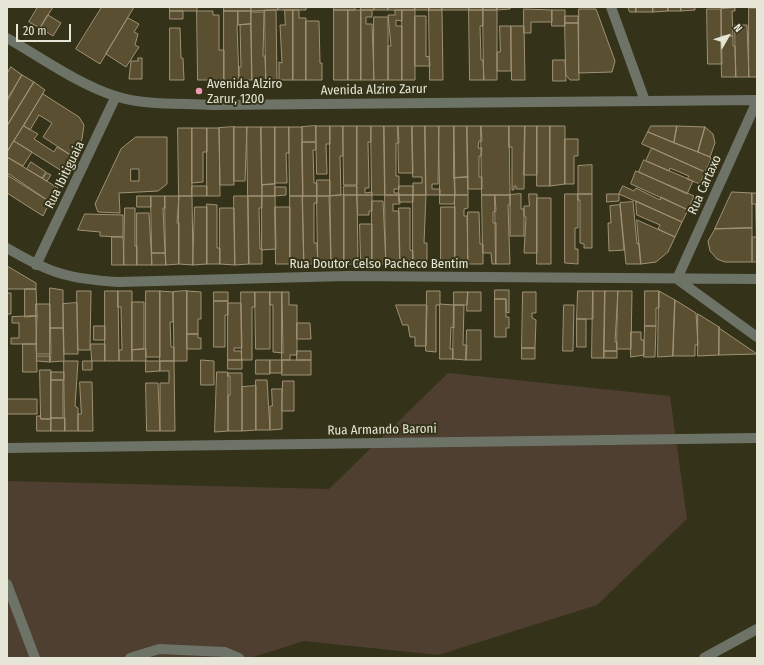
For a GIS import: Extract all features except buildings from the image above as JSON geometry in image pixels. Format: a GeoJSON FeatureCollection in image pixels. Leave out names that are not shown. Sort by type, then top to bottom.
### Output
{"type":"FeatureCollection","features":[{"type":"Feature","properties":{"kind":"street"},"geometry":{"type":"LineString","coordinates":[[612,7],[645,101]]}},
{"type":"Feature","properties":{"kind":"street","name":"Avenida Alziro Zarur"},"geometry":{"type":"LineString","coordinates":[[7,38],[76,79],[116,96],[150,102],[213,105],[757,101]]}},
{"type":"Feature","properties":{"kind":"street","name":"Rua Ibitiguaia"},"geometry":{"type":"LineString","coordinates":[[36,265],[116,96]]}},
{"type":"Feature","properties":{"kind":"street","name":"Rua Cartaxo"},"geometry":{"type":"LineString","coordinates":[[676,279],[757,101]]}},
{"type":"Feature","properties":{"kind":"street","name":"Rua Doutor Celso Pacheco Bentim"},"geometry":{"type":"LineString","coordinates":[[7,248],[36,265],[62,275],[88,280],[118,282],[347,276],[757,279]]}},
{"type":"Feature","properties":{"kind":"street"},"geometry":{"type":"LineString","coordinates":[[676,279],[757,337]]}},
{"type":"Feature","properties":{"kind":"street","name":"Rua Armando Baroni"},"geometry":{"type":"LineString","coordinates":[[7,448],[757,438]]}},
{"type":"Feature","properties":{"kind":"street"},"geometry":{"type":"LineString","coordinates":[[7,584],[35,658]]}},
{"type":"Feature","properties":{"kind":"street"},"geometry":{"type":"LineString","coordinates":[[704,658],[757,629]]}},
{"type":"Feature","properties":{"kind":"street"},"geometry":{"type":"LineString","coordinates":[[130,658],[159,649],[225,652],[239,658]]}},
{"type":"Feature","properties":{"kind":"shaded area"},"geometry":{"type":"Polygon","coordinates":[[[448,373],[670,396],[687,519],[597,605],[438,655],[304,641],[250,658],[7,658],[7,481],[329,489],[448,373]]]}},
{"type":"Feature","properties":{"kind":"place","name":"Avenida Alziro Zarur, 1200"},"geometry":{"type":"Point","coordinates":[199,91]}}]}
